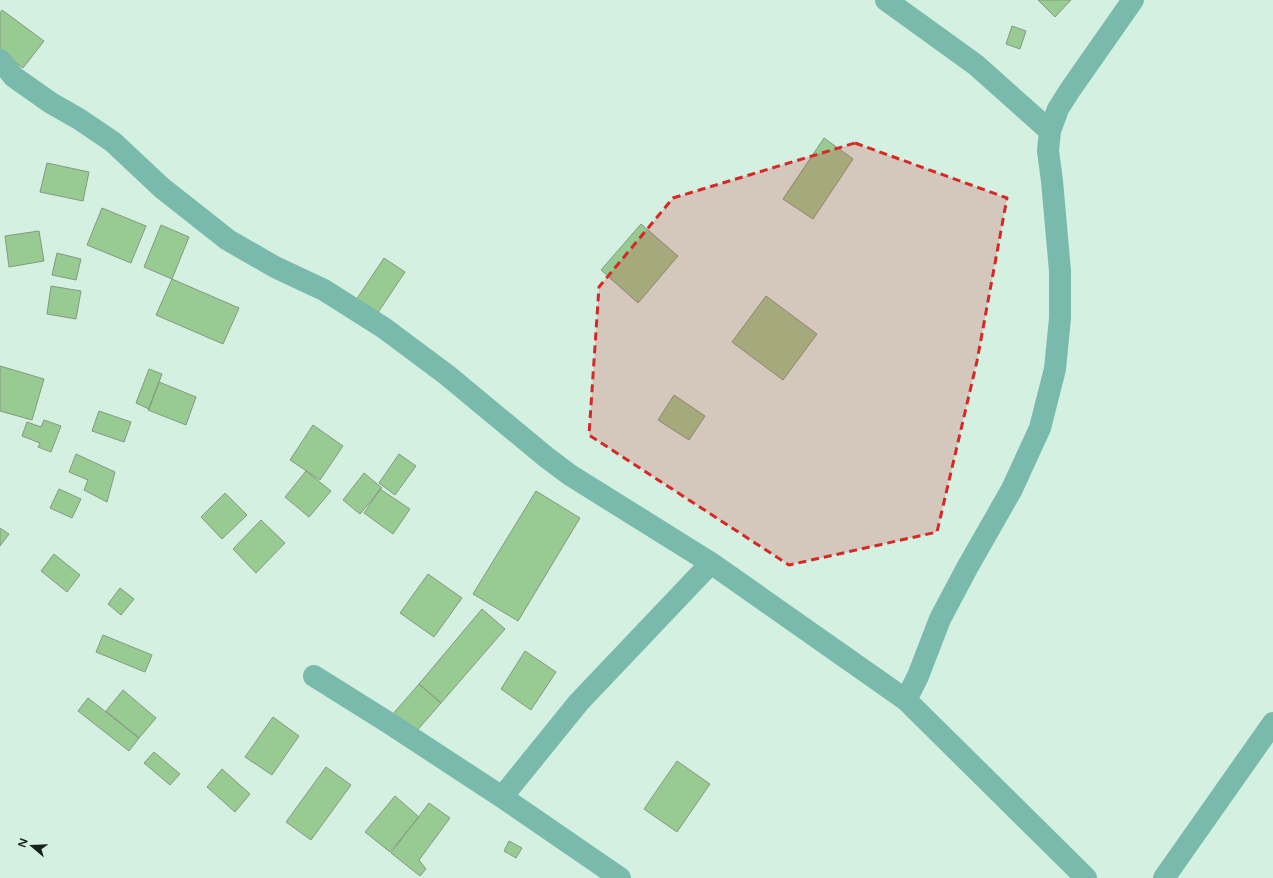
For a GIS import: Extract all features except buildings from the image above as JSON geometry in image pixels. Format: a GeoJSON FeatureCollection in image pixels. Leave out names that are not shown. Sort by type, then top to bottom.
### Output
{"type":"FeatureCollection","features":[{"type":"Feature","properties":{"kind":"street"},"geometry":{"type":"LineString","coordinates":[[886,0],[976,65],[1050,131]]}},
{"type":"Feature","properties":{"kind":"street"},"geometry":{"type":"LineString","coordinates":[[906,700],[918,676],[940,619],[967,568],[1012,490],[1040,428],[1055,369],[1060,318],[1060,272],[1048,151],[1050,131],[1058,109],[1070,90],[1133,0]]}},
{"type":"Feature","properties":{"kind":"street"},"geometry":{"type":"LineString","coordinates":[[0,60],[14,77],[51,103],[79,119],[113,142],[162,188],[228,240],[275,266],[324,290],[384,328],[447,375],[570,475],[711,563],[906,700],[1086,878]]}},
{"type":"Feature","properties":{"kind":"street"},"geometry":{"type":"LineString","coordinates":[[502,797],[579,702],[711,563]]}},
{"type":"Feature","properties":{"kind":"street"},"geometry":{"type":"LineString","coordinates":[[314,676],[502,797],[620,878]]}},
{"type":"Feature","properties":{"kind":"street"},"geometry":{"type":"LineString","coordinates":[[1164,878],[1273,723]]}},
{"type":"Feature","properties":{"kind":"highlighted area"},"geometry":{"type":"Polygon","coordinates":[[[855,143],[1007,198],[977,361],[937,532],[789,565],[589,435],[599,287],[673,198],[855,143]]]}}]}
